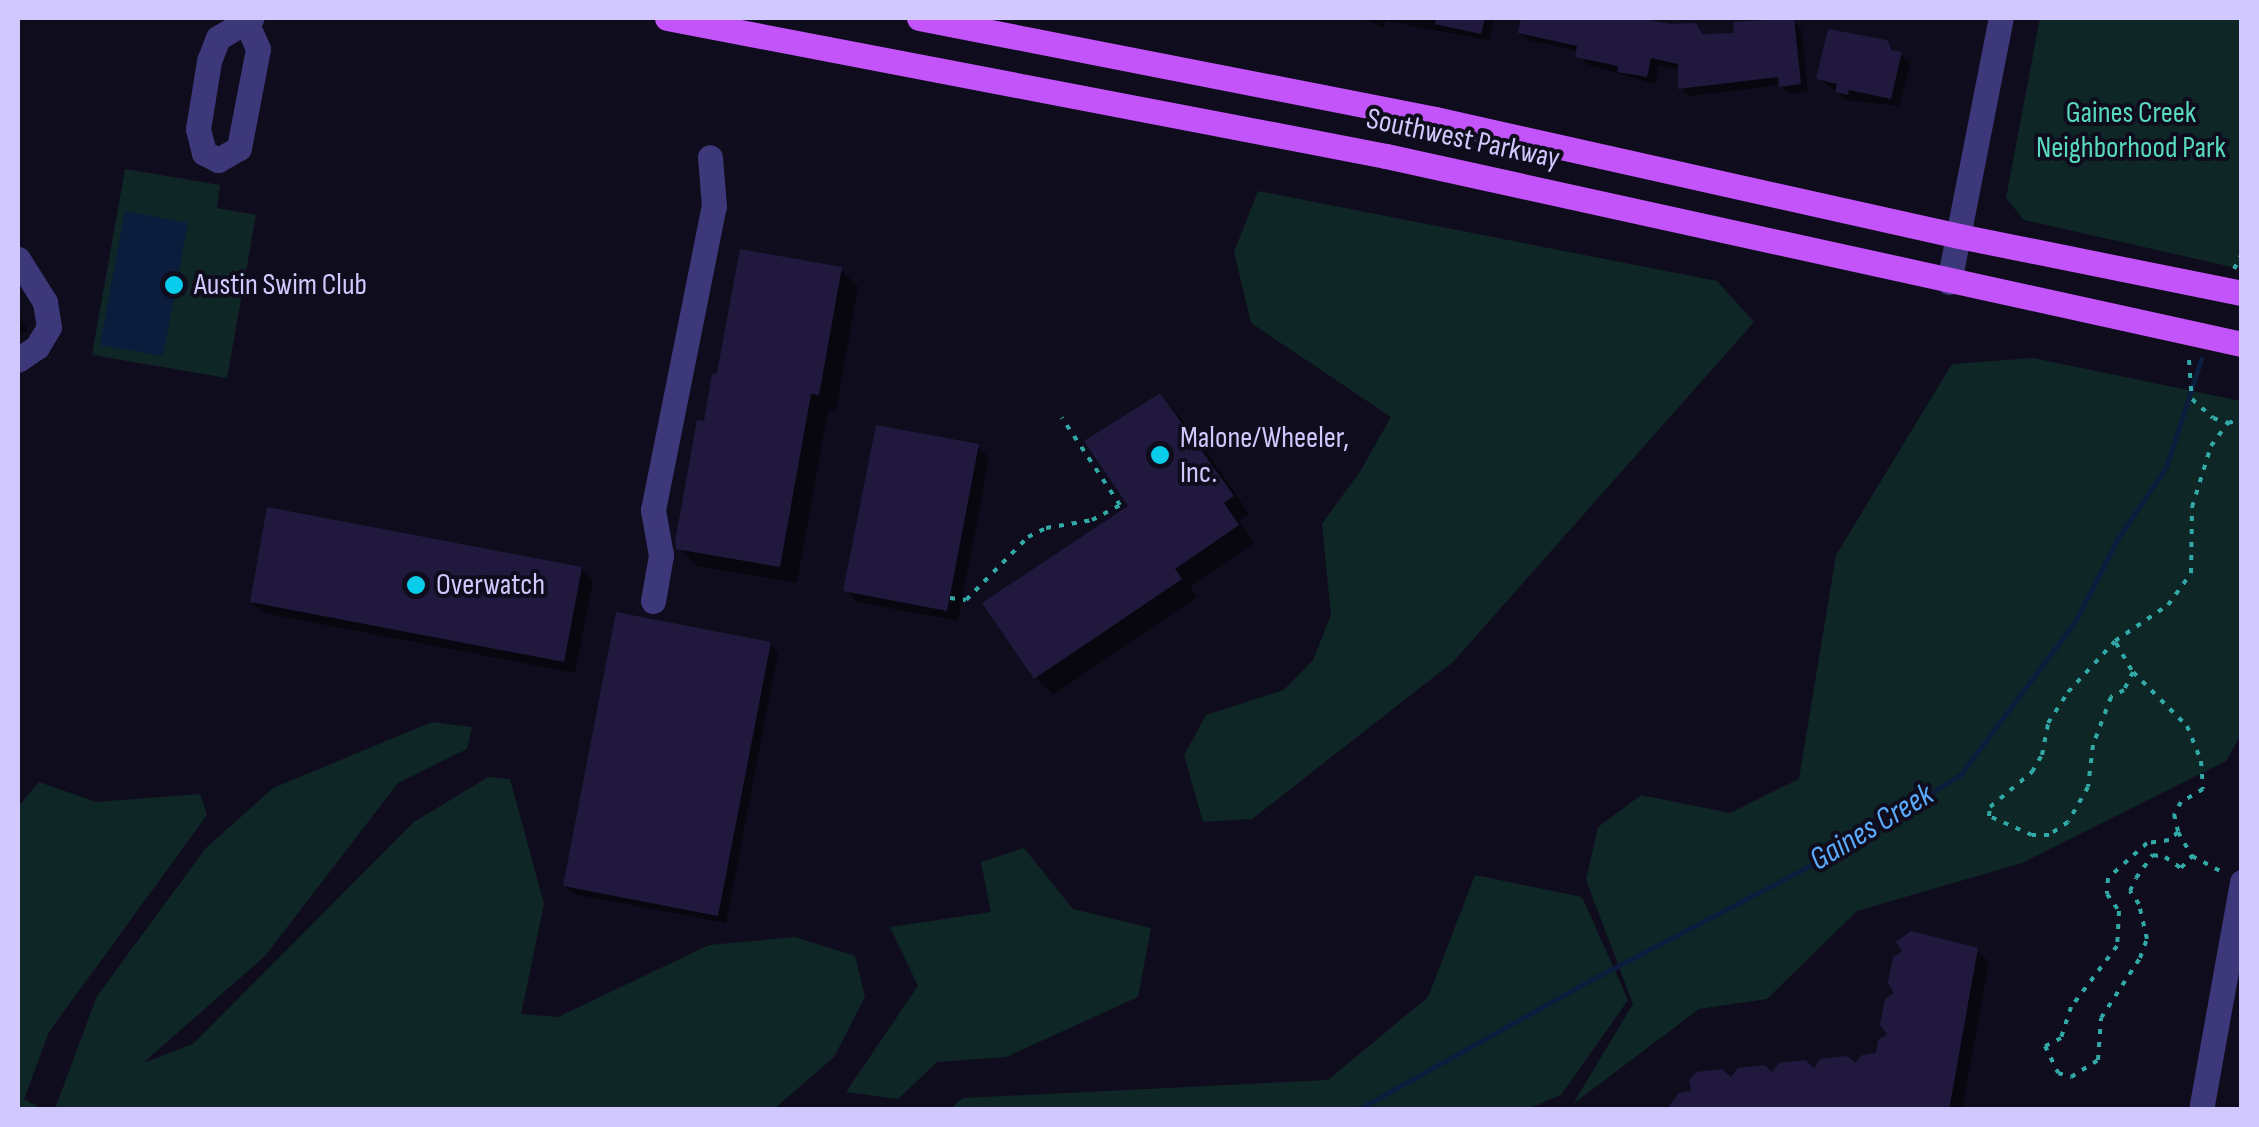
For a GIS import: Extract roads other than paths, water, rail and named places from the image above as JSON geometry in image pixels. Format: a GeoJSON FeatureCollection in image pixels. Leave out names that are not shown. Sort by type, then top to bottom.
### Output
{"type":"FeatureCollection","features":[{"type":"Feature","properties":{"kind":"main road","name":"Southwest Parkway"},"geometry":{"type":"LineString","coordinates":[[668,18],[1386,156],[2242,344]]}},
{"type":"Feature","properties":{"kind":"main road","name":"Southwest Parkway"},"geometry":{"type":"LineString","coordinates":[[920,18],[1435,118],[1960,236],[2238,281]]}},
{"type":"Feature","properties":{"kind":"street"},"geometry":{"type":"LineString","coordinates":[[1949,282],[2002,18]]}},
{"type":"Feature","properties":{"kind":"street"},"geometry":{"type":"LineString","coordinates":[[249,21],[258,50],[239,148],[218,160],[204,153],[198,129],[209,61],[218,38],[249,21]]}},
{"type":"Feature","properties":{"kind":"street"},"geometry":{"type":"LineString","coordinates":[[653,601],[661,555],[653,510],[714,206],[710,157]]}},
{"type":"Feature","properties":{"kind":"street"},"geometry":{"type":"LineString","coordinates":[[18,258],[45,302],[49,327],[37,347],[18,360]]}},
{"type":"Feature","properties":{"kind":"street"},"geometry":{"type":"LineString","coordinates":[[2201,1110],[2233,877]]}},
{"type":"Feature","properties":{"kind":"water"},"geometry":{"type":"Polygon","coordinates":[[[125,211],[188,223],[163,356],[100,345],[125,211]]]}},
{"type":"Feature","properties":{"kind":"waterway","name":"Gaines Creek"},"geometry":{"type":"LineString","coordinates":[[1357,1110],[1591,980],[1857,841],[1961,774],[2076,620],[2118,538],[2166,467],[2201,359]]}},
{"type":"Feature","properties":{"kind":"place","name":"Austin Swim Club"},"geometry":{"type":"Point","coordinates":[174,285]}},
{"type":"Feature","properties":{"kind":"place","name":"Malone/Wheeler, Inc."},"geometry":{"type":"Point","coordinates":[1160,455]}},
{"type":"Feature","properties":{"kind":"place","name":"Overwatch"},"geometry":{"type":"Point","coordinates":[416,585]}},
{"type":"Feature","properties":{"kind":"park label","name":"Gaines Creek Neighborhood Park"},"geometry":{"type":"Point","coordinates":[2131,130]}}]}
